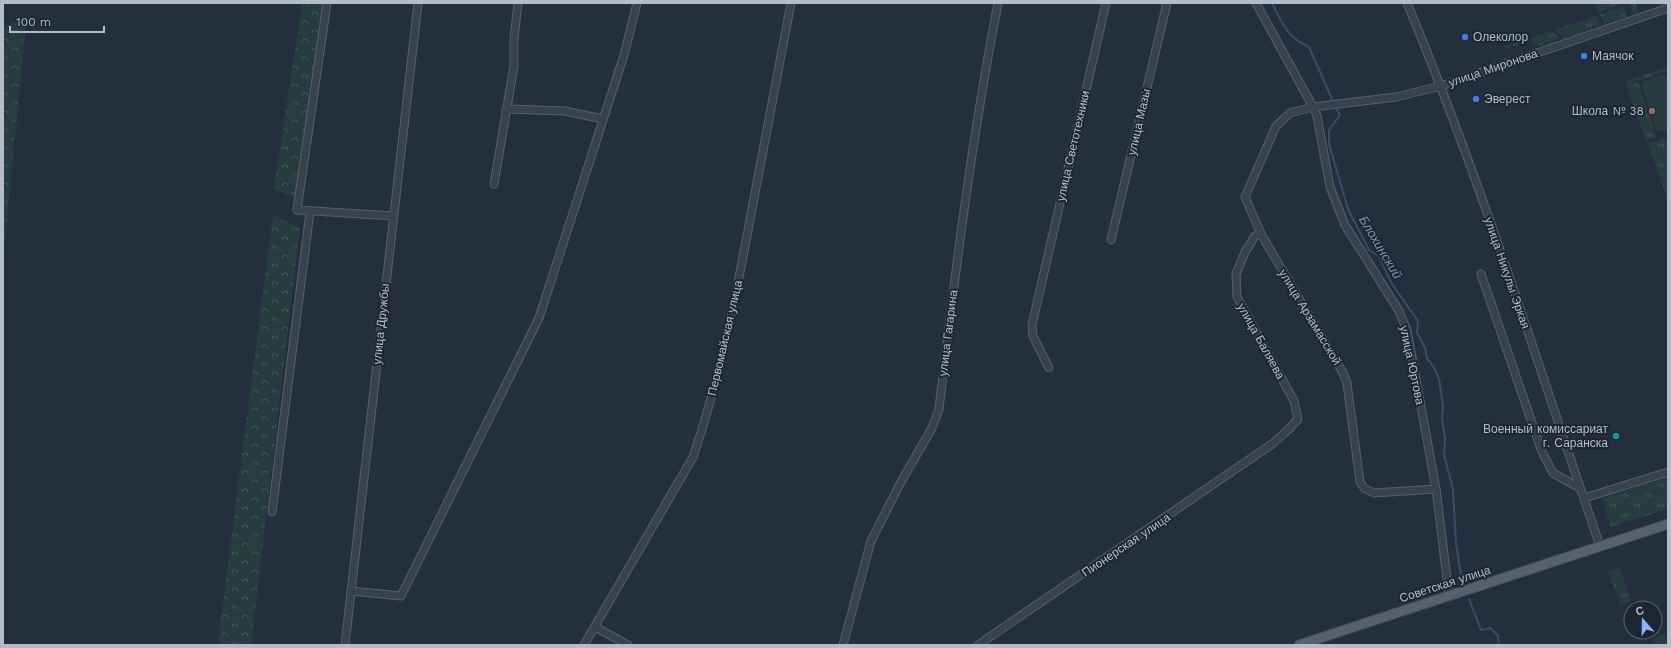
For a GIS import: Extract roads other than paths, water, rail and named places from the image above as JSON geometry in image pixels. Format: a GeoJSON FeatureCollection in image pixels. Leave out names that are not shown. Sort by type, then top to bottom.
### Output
{"type":"FeatureCollection","features":[{"type":"Feature","properties":{"kind":"main road","name":"Советская улица"},"geometry":{"type":"LineString","coordinates":[[1299,645],[1668,524]]}},
{"type":"Feature","properties":{"kind":"street","name":"улица Дружбы"},"geometry":{"type":"LineString","coordinates":[[345,645],[418,3]]}},
{"type":"Feature","properties":{"kind":"street"},"geometry":{"type":"LineString","coordinates":[[494,184],[514,66],[514,38],[518,3]]}},
{"type":"Feature","properties":{"kind":"street"},"geometry":{"type":"LineString","coordinates":[[351,591],[400,596],[539,318],[624,55],[637,3]]}},
{"type":"Feature","properties":{"kind":"street","name":"Первомайская улица"},"geometry":{"type":"LineString","coordinates":[[584,645],[693,457],[702,432],[719,372],[741,268],[792,3]]}},
{"type":"Feature","properties":{"kind":"street","name":"улица Гагарина"},"geometry":{"type":"LineString","coordinates":[[843,645],[871,541],[902,480],[932,428],[939,409],[960,233],[986,68],[998,3]]}},
{"type":"Feature","properties":{"kind":"street","name":"улица Светотехники"},"geometry":{"type":"LineString","coordinates":[[1049,368],[1033,336],[1032,325],[1106,3]]}},
{"type":"Feature","properties":{"kind":"street","name":"улица Мазы"},"geometry":{"type":"LineString","coordinates":[[1111,240],[1167,3]]}},
{"type":"Feature","properties":{"kind":"street","name":"улица Юртова"},"geometry":{"type":"LineString","coordinates":[[1256,3],[1313,107],[1320,134],[1330,187],[1345,225],[1399,311],[1407,330],[1436,489],[1449,595]]}},
{"type":"Feature","properties":{"kind":"street","name":"улица Никулы Эркая"},"geometry":{"type":"LineString","coordinates":[[1407,3],[1441,86],[1600,546]]}},
{"type":"Feature","properties":{"kind":"street"},"geometry":{"type":"LineString","coordinates":[[327,4],[297,210],[393,216]]}},
{"type":"Feature","properties":{"kind":"street","name":"улица Миронова"},"geometry":{"type":"LineString","coordinates":[[1313,107],[1396,96],[1441,86],[1668,8]]}},
{"type":"Feature","properties":{"kind":"street","name":"улица Арзамасской"},"geometry":{"type":"LineString","coordinates":[[1313,107],[1290,113],[1276,126],[1245,197],[1261,234],[1343,373],[1347,384],[1360,482],[1365,489],[1374,493],[1436,489]]}},
{"type":"Feature","properties":{"kind":"street"},"geometry":{"type":"LineString","coordinates":[[506,109],[565,111],[603,119]]}},
{"type":"Feature","properties":{"kind":"street"},"geometry":{"type":"LineString","coordinates":[[272,512],[310,212]]}},
{"type":"Feature","properties":{"kind":"street","name":"улица Баляева"},"geometry":{"type":"LineString","coordinates":[[1261,234],[1255,236],[1244,252],[1236,274],[1237,297],[1294,401],[1298,419],[1272,444]]}},
{"type":"Feature","properties":{"kind":"street"},"geometry":{"type":"LineString","coordinates":[[1481,274],[1542,452],[1553,472],[1580,488]]}},
{"type":"Feature","properties":{"kind":"street","name":"Пионерская улица"},"geometry":{"type":"LineString","coordinates":[[978,645],[1272,444]]}},
{"type":"Feature","properties":{"kind":"street"},"geometry":{"type":"LineString","coordinates":[[1584,498],[1668,472]]}},
{"type":"Feature","properties":{"kind":"street"},"geometry":{"type":"LineString","coordinates":[[595,627],[628,645]]}},
{"type":"Feature","properties":{"kind":"waterway","name":"Блохинский"},"geometry":{"type":"LineString","coordinates":[[1272,3],[1286,29],[1296,39],[1309,47],[1332,99]]}},
{"type":"Feature","properties":{"kind":"waterway","name":"Блохинский"},"geometry":{"type":"LineString","coordinates":[[1336,108],[1340,115],[1329,130],[1329,144],[1348,209],[1369,250],[1379,256],[1392,284],[1418,321],[1417,333],[1425,348],[1427,358],[1439,379],[1443,405],[1442,419],[1445,439],[1444,455],[1453,489],[1456,544],[1462,581]]}},
{"type":"Feature","properties":{"kind":"waterway","name":"Блохинский"},"geometry":{"type":"LineString","coordinates":[[1469,599],[1481,630],[1491,628],[1498,636],[1499,645]]}},
{"type":"Feature","properties":{"kind":"place","name":"Олеколор"},"geometry":{"type":"Point","coordinates":[1465,37]}},
{"type":"Feature","properties":{"kind":"place","name":"Маячок"},"geometry":{"type":"Point","coordinates":[1584,56]}},
{"type":"Feature","properties":{"kind":"place","name":"Эверест"},"geometry":{"type":"Point","coordinates":[1476,99]}},
{"type":"Feature","properties":{"kind":"place","name":"Школа № 38"},"geometry":{"type":"Point","coordinates":[1652,111]}},
{"type":"Feature","properties":{"kind":"place","name":"Военный комиссариат г. Саранска"},"geometry":{"type":"Point","coordinates":[1616,436]}}]}
